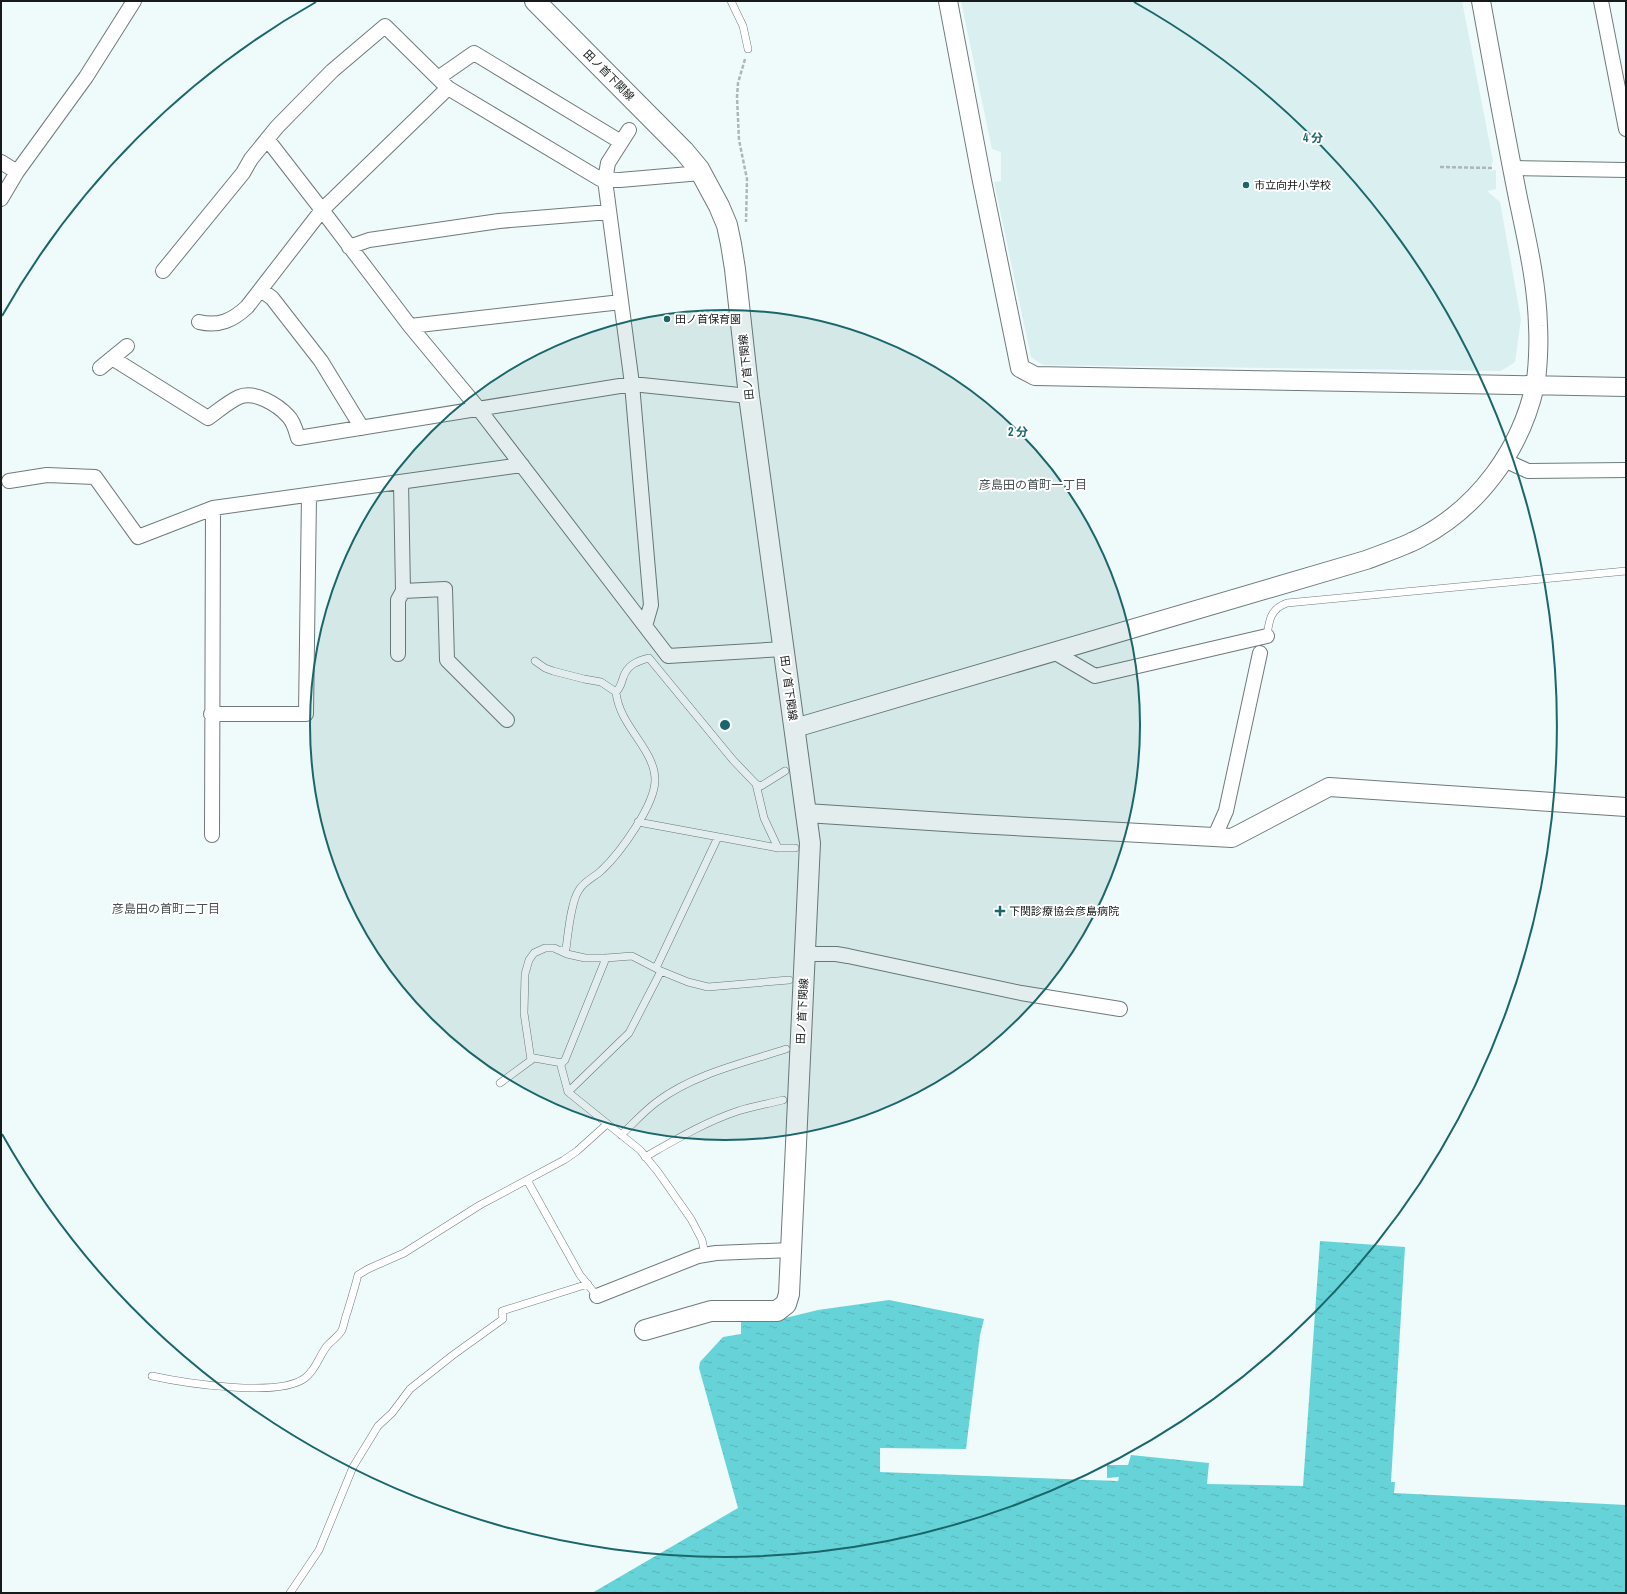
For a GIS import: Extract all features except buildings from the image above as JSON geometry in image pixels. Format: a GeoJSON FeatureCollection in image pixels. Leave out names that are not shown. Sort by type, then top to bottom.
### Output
{"type":"FeatureCollection","features":[{"type":"Feature","properties":{"kind":"main road","name":"田ノ首下関線"},"geometry":{"type":"LineString","coordinates":[[535,1],[684,150],[701,173],[719,206],[730,237],[736,268],[749,396],[810,843],[790,1294],[786,1304],[777,1311],[711,1311],[644,1330]]}},
{"type":"Feature","properties":{"kind":"street"},"geometry":{"type":"LineString","coordinates":[[1,199],[17,172],[86,76],[134,1]]}},
{"type":"Feature","properties":{"kind":"street"},"geometry":{"type":"LineString","coordinates":[[948,1],[1020,368],[1034,376],[1626,387]]}},
{"type":"Feature","properties":{"kind":"street"},"geometry":{"type":"LineString","coordinates":[[795,728],[1366,560],[1420,538],[1453,517],[1476,496],[1493,477],[1513,447],[1527,411],[1535,385],[1538,328],[1533,275],[1481,1]]}},
{"type":"Feature","properties":{"kind":"street"},"geometry":{"type":"LineString","coordinates":[[1601,1],[1619,61],[1626,129]]}},
{"type":"Feature","properties":{"kind":"street"},"geometry":{"type":"LineString","coordinates":[[163,271],[243,173],[251,159],[267,139],[332,71],[385,26],[448,88],[600,179],[620,180],[701,173]]}},
{"type":"Feature","properties":{"kind":"street"},"geometry":{"type":"LineString","coordinates":[[438,78],[474,53],[625,136],[608,164],[605,180],[632,384],[651,605],[645,626]]}},
{"type":"Feature","properties":{"kind":"street"},"geometry":{"type":"LineString","coordinates":[[199,322],[216,325],[234,318],[247,306],[322,210],[448,88]]}},
{"type":"Feature","properties":{"kind":"street"},"geometry":{"type":"LineString","coordinates":[[267,139],[410,326],[478,408],[668,656],[784,648]]}},
{"type":"Feature","properties":{"kind":"street"},"geometry":{"type":"LineString","coordinates":[[1,162],[17,172]]}},
{"type":"Feature","properties":{"kind":"street"},"geometry":{"type":"LineString","coordinates":[[1512,168],[1626,170]]}},
{"type":"Feature","properties":{"kind":"street"},"geometry":{"type":"LineString","coordinates":[[349,247],[369,240],[499,221],[609,212]]}},
{"type":"Feature","properties":{"kind":"street"},"geometry":{"type":"LineString","coordinates":[[261,290],[272,298],[321,361],[362,428]]}},
{"type":"Feature","properties":{"kind":"street"},"geometry":{"type":"LineString","coordinates":[[410,326],[621,302]]}},
{"type":"Feature","properties":{"kind":"street"},"geometry":{"type":"LineString","coordinates":[[100,368],[127,346]]}},
{"type":"Feature","properties":{"kind":"street"},"geometry":{"type":"LineString","coordinates":[[112,358],[208,418],[238,397],[251,395],[270,402],[288,415],[292,421],[298,438],[632,384],[749,396]]}},
{"type":"Feature","properties":{"kind":"street"},"geometry":{"type":"LineString","coordinates":[[1504,460],[1528,471],[1626,470]]}},
{"type":"Feature","properties":{"kind":"street"},"geometry":{"type":"LineString","coordinates":[[9,481],[47,475],[95,477],[138,537],[213,508],[522,465]]}},
{"type":"Feature","properties":{"kind":"street"},"geometry":{"type":"LineString","coordinates":[[398,654],[398,600],[403,591],[401,482]]}},
{"type":"Feature","properties":{"kind":"street"},"geometry":{"type":"LineString","coordinates":[[211,714],[306,714],[309,495]]}},
{"type":"Feature","properties":{"kind":"street"},"geometry":{"type":"LineString","coordinates":[[212,834],[211,714],[213,508]]}},
{"type":"Feature","properties":{"kind":"street"},"geometry":{"type":"LineString","coordinates":[[403,591],[445,589],[448,660],[508,720]]}},
{"type":"Feature","properties":{"kind":"street"},"geometry":{"type":"LineString","coordinates":[[1054,652],[1094,676],[1267,636]]}},
{"type":"Feature","properties":{"kind":"street"},"geometry":{"type":"LineString","coordinates":[[1214,838],[1226,811],[1260,653]]}},
{"type":"Feature","properties":{"kind":"street"},"geometry":{"type":"LineString","coordinates":[[806,813],[984,825],[1232,838],[1328,787],[1626,807]]}},
{"type":"Feature","properties":{"kind":"street"},"geometry":{"type":"LineString","coordinates":[[805,954],[836,954],[848,956],[1021,993],[1120,1009]]}},
{"type":"Feature","properties":{"kind":"street"},"geometry":{"type":"LineString","coordinates":[[596,1296],[670,1266],[705,1254],[791,1250]]}},
{"type":"Feature","properties":{"kind":"lane"},"geometry":{"type":"LineString","coordinates":[[731,1],[743,26],[748,49]]}},
{"type":"Feature","properties":{"kind":"lane"},"geometry":{"type":"LineString","coordinates":[[1267,636],[1271,615],[1280,606],[1286,603],[1626,571]]}},
{"type":"Feature","properties":{"kind":"lane"},"geometry":{"type":"LineString","coordinates":[[616,692],[621,686],[625,672],[629,667],[634,663],[649,658],[733,760],[756,784],[761,786],[785,771]]}},
{"type":"Feature","properties":{"kind":"lane"},"geometry":{"type":"LineString","coordinates":[[535,661],[545,668],[553,671],[601,682],[616,692],[619,706],[629,727],[643,746],[652,766],[655,778],[654,790],[638,822],[615,856],[602,870],[580,888],[575,897],[566,949],[562,951]]}},
{"type":"Feature","properties":{"kind":"lane"},"geometry":{"type":"LineString","coordinates":[[756,784],[764,818],[778,848]]}},
{"type":"Feature","properties":{"kind":"lane"},"geometry":{"type":"LineString","coordinates":[[638,822],[778,848],[795,848]]}},
{"type":"Feature","properties":{"kind":"lane"},"geometry":{"type":"LineString","coordinates":[[568,1092],[629,1033],[718,837]]}},
{"type":"Feature","properties":{"kind":"lane"},"geometry":{"type":"LineString","coordinates":[[531,1060],[524,1013],[525,974],[529,960],[534,953],[545,948],[554,948],[567,954],[586,958],[632,956],[658,970],[688,982],[708,987],[790,980]]}},
{"type":"Feature","properties":{"kind":"lane"},"geometry":{"type":"LineString","coordinates":[[606,958],[565,1060],[561,1066],[568,1092],[622,1135],[646,1157],[691,1218],[702,1240],[705,1254]]}},
{"type":"Feature","properties":{"kind":"lane"},"geometry":{"type":"LineString","coordinates":[[622,1135],[657,1102],[675,1090],[701,1077],[786,1049]]}},
{"type":"Feature","properties":{"kind":"lane"},"geometry":{"type":"LineString","coordinates":[[500,1083],[534,1058],[562,1063]]}},
{"type":"Feature","properties":{"kind":"lane"},"geometry":{"type":"LineString","coordinates":[[646,1157],[683,1135],[715,1120],[737,1111],[783,1100]]}},
{"type":"Feature","properties":{"kind":"lane"},"geometry":{"type":"LineString","coordinates":[[152,1376],[184,1383],[216,1386],[269,1387],[289,1386],[298,1383],[306,1378],[314,1369],[328,1346],[342,1330],[358,1275],[404,1253],[480,1205],[577,1151],[607,1124]]}},
{"type":"Feature","properties":{"kind":"lane"},"geometry":{"type":"LineString","coordinates":[[527,1180],[580,1275],[596,1296]]}},
{"type":"Feature","properties":{"kind":"lane"},"geometry":{"type":"LineString","coordinates":[[290,1593],[319,1550],[353,1467],[378,1426],[392,1413],[410,1389],[453,1355],[503,1319],[502,1311],[588,1284]]}},
{"type":"Feature","properties":{"kind":"path"},"geometry":{"type":"LineString","coordinates":[[730,237],[746,226],[748,179],[739,140],[737,97],[738,83],[748,49]]}},
{"type":"Feature","properties":{"kind":"path"},"geometry":{"type":"LineString","coordinates":[[1440,167],[1512,168]]}},
{"type":"Feature","properties":{"kind":"shaded area","name":"市立向井小学校"},"geometry":{"type":"Polygon","coordinates":[[[961,1],[1462,1],[1493,161],[1489,171],[1496,170],[1496,189],[1487,191],[1500,202],[1521,319],[1515,362],[1501,371],[1043,365],[1031,357],[994,182],[1001,181],[1001,152],[992,149],[961,1]]]}},
{"type":"Feature","properties":{"kind":"water"},"geometry":{"type":"Polygon","coordinates":[[[1320,1241],[1405,1247],[1391,1482],[1395,1482],[1394,1493],[1626,1505],[1626,1593],[592,1593],[738,1508],[699,1368],[700,1362],[723,1337],[741,1334],[741,1319],[781,1319],[818,1310],[889,1300],[984,1319],[980,1335],[966,1449],[880,1448],[880,1472],[1118,1481],[1119,1477],[1107,1478],[1107,1465],[1128,1465],[1131,1455],[1209,1463],[1207,1484],[1303,1486],[1320,1241]]]}},
{"type":"Feature","properties":{"kind":"place","name":"市立向井小学校"},"geometry":{"type":"Point","coordinates":[1246,185]}},
{"type":"Feature","properties":{"kind":"place","name":"田ノ首保育園"},"geometry":{"type":"Point","coordinates":[667,319]}},
{"type":"Feature","properties":{"kind":"place","name":"下関診療協会彦島病院"},"geometry":{"type":"Point","coordinates":[1000,911]}},
{"type":"Feature","properties":{"kind":"district","name":"彦島田の首町一丁目"},"geometry":{"type":"Point","coordinates":[1033,485]}},
{"type":"Feature","properties":{"kind":"district","name":"彦島田の首町二丁目"},"geometry":{"type":"Point","coordinates":[166,909]}}]}
